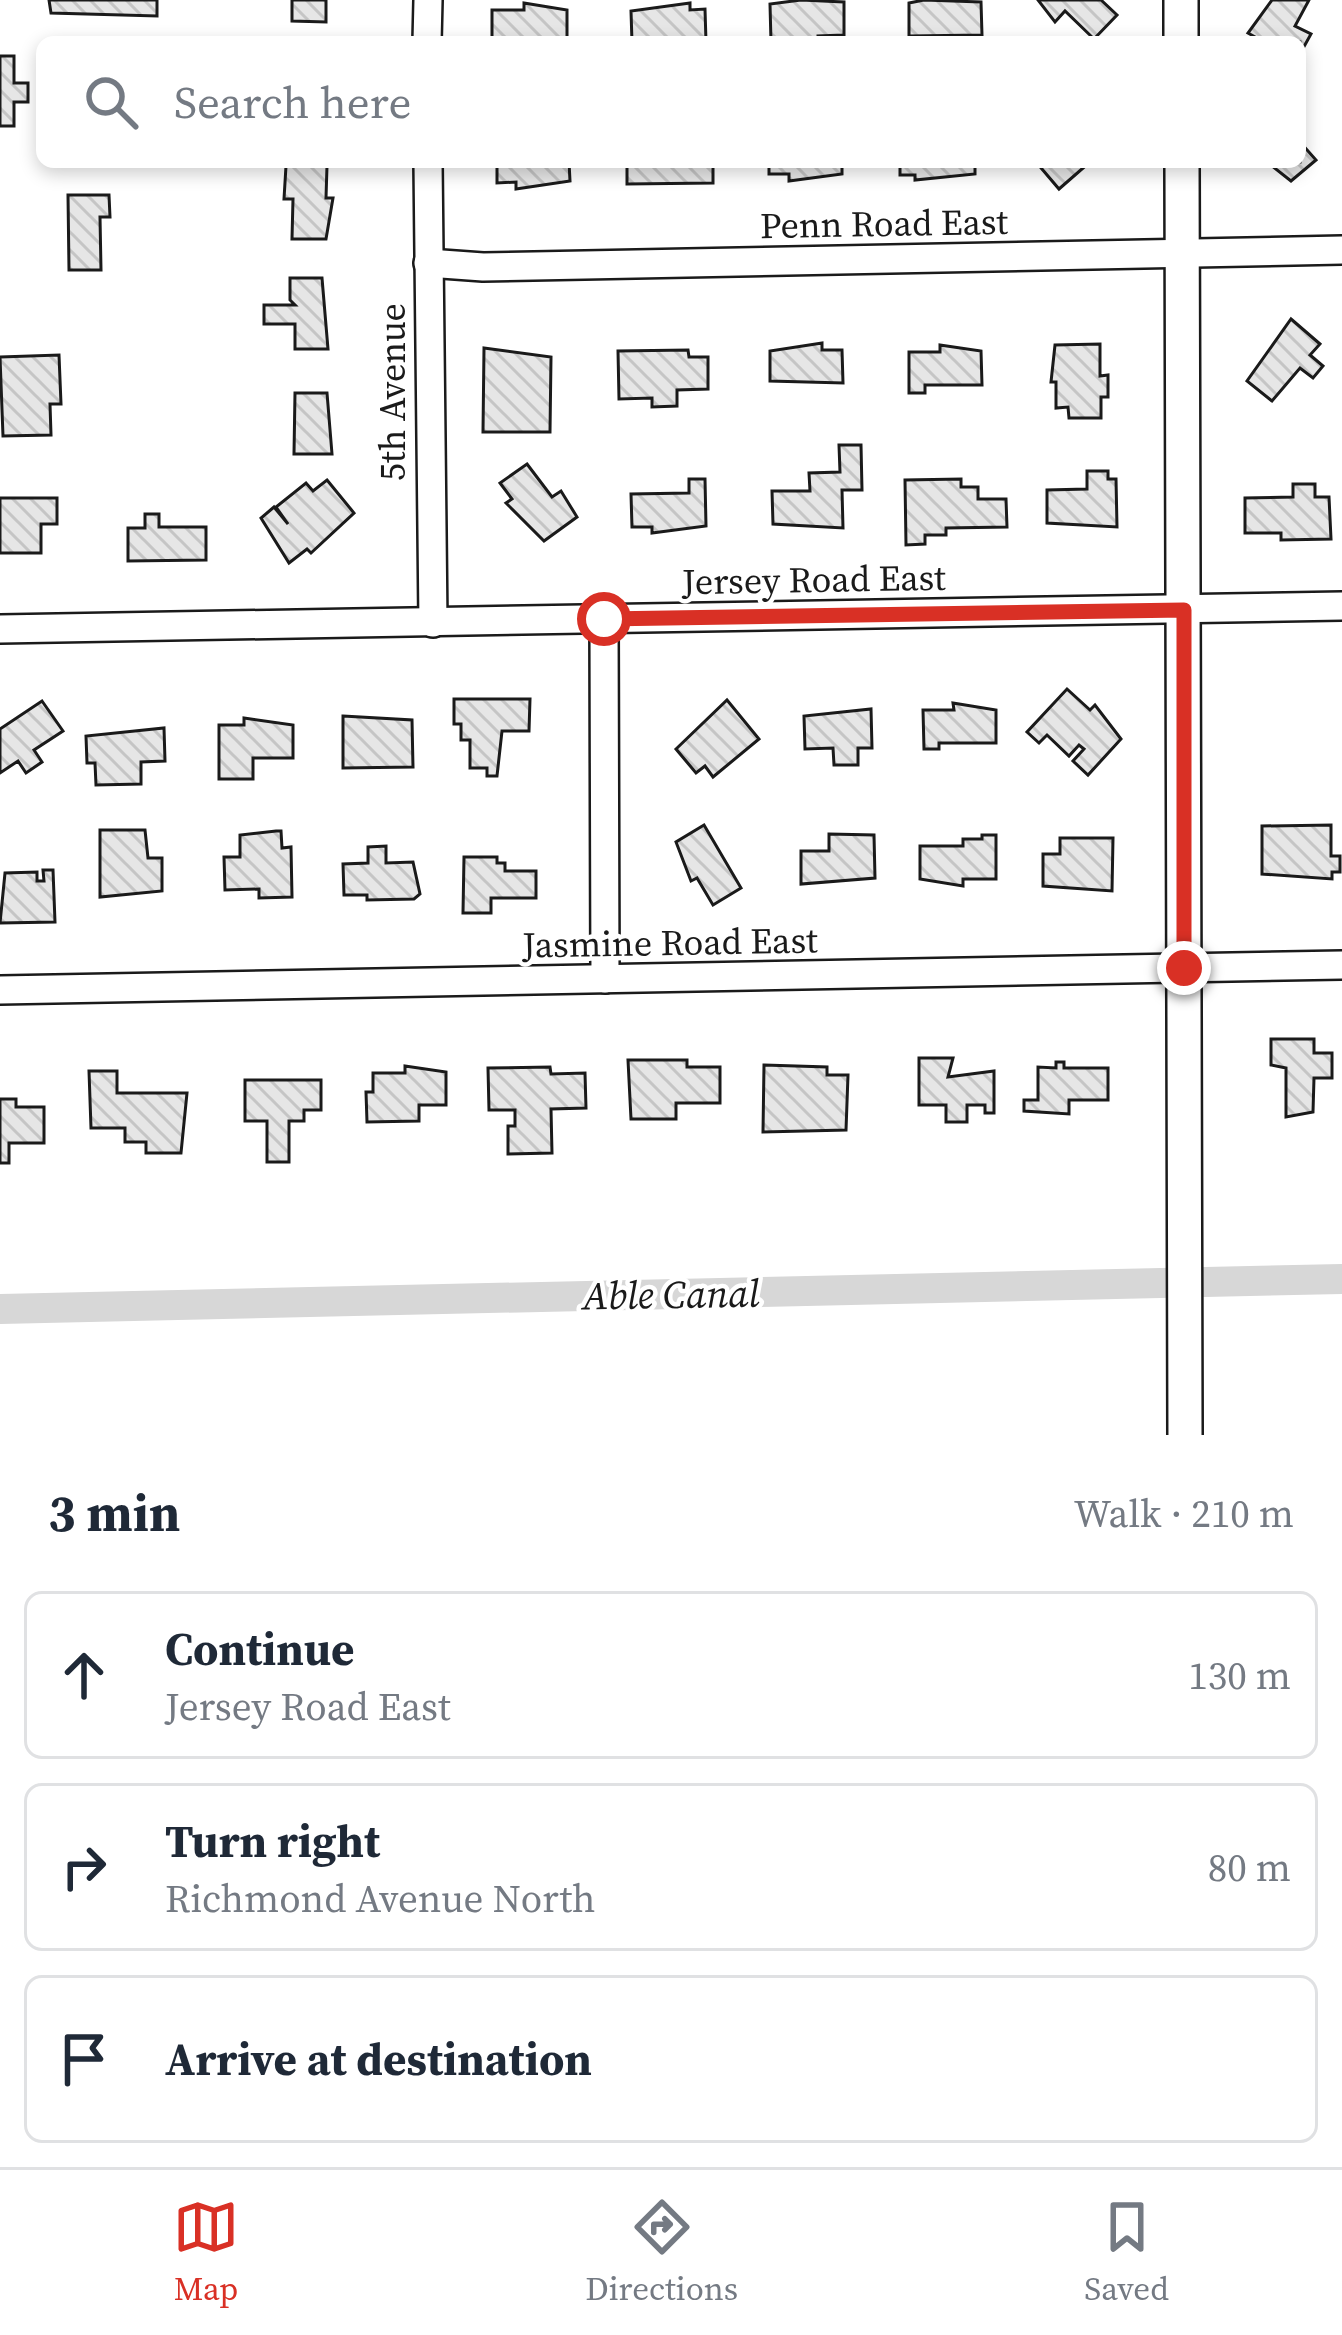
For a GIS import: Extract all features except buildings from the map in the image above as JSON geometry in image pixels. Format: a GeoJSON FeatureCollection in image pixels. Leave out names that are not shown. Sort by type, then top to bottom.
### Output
{"type":"FeatureCollection","features":[{"type":"Feature","properties":{"kind":"street"},"geometry":{"type":"LineString","coordinates":[[428,0],[428,36]]}},
{"type":"Feature","properties":{"kind":"street"},"geometry":{"type":"LineString","coordinates":[[1180,36],[1181,0]]}},
{"type":"Feature","properties":{"kind":"street","name":"5th Avenue"},"geometry":{"type":"LineString","coordinates":[[428,168],[433,623]]}},
{"type":"Feature","properties":{"kind":"street"},"geometry":{"type":"LineString","coordinates":[[1182,168],[1185,1435]]}},
{"type":"Feature","properties":{"kind":"street","name":"Penn Road East"},"geometry":{"type":"LineString","coordinates":[[428,263],[483,267],[1342,250]]}},
{"type":"Feature","properties":{"kind":"street","name":"Jersey Road East"},"geometry":{"type":"LineString","coordinates":[[0,629],[1342,606]]}},
{"type":"Feature","properties":{"kind":"street"},"geometry":{"type":"LineString","coordinates":[[604,619],[605,979]]}},
{"type":"Feature","properties":{"kind":"street","name":"Jasmine Road East"},"geometry":{"type":"LineString","coordinates":[[0,990],[1342,965]]}},
{"type":"Feature","properties":{"kind":"waterway","name":"Able Canal"},"geometry":{"type":"LineString","coordinates":[[0,1309],[1342,1279]]}},
{"type":"Feature","properties":{"kind":"route"},"geometry":{"type":"LineString","coordinates":[[604,619],[1184,610],[1184,968]]}}]}
